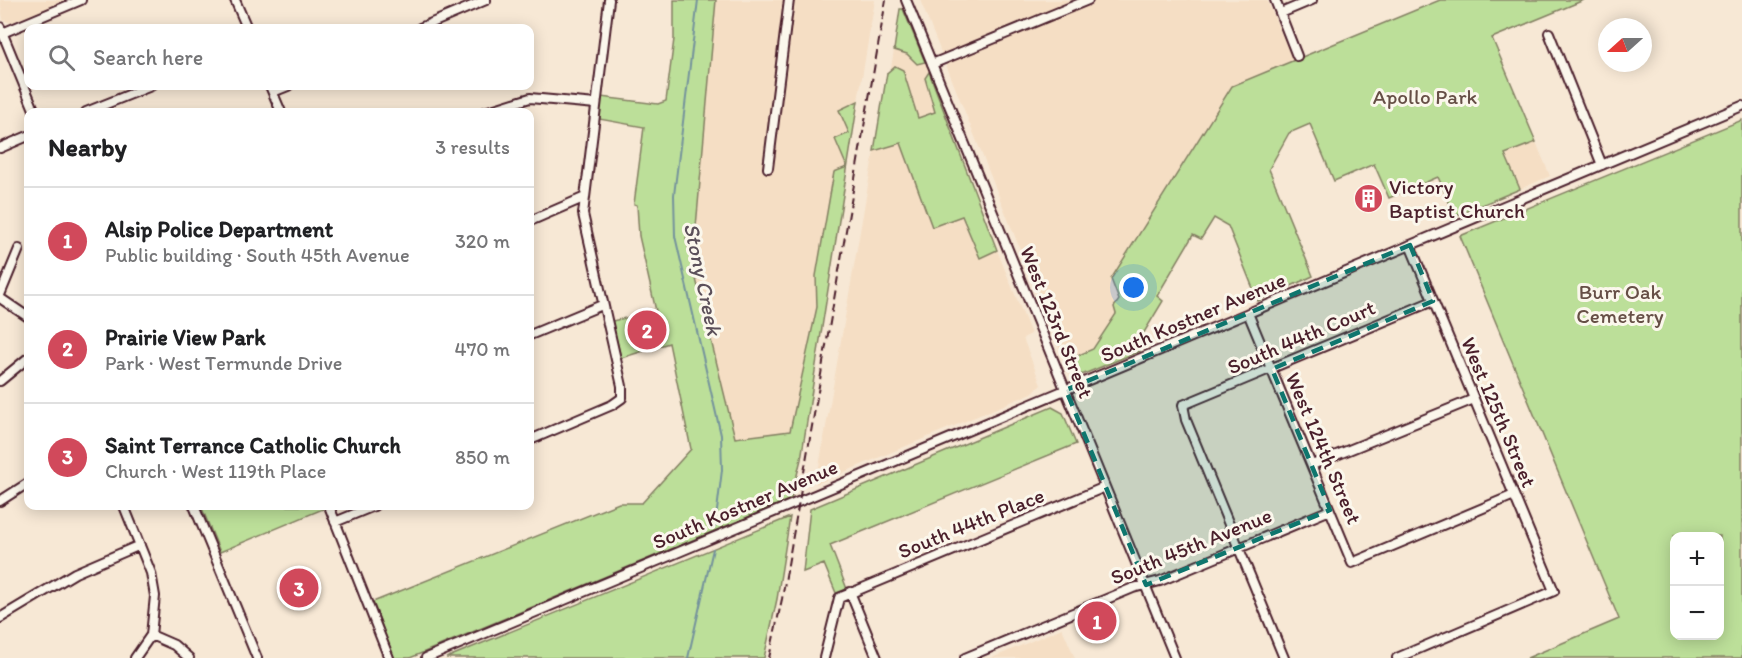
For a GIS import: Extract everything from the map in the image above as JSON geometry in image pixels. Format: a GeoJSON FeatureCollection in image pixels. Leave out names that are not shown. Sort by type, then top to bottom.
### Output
{"type":"FeatureCollection","features":[{"type":"Feature","properties":{"kind":"street"},"geometry":{"type":"LineString","coordinates":[[24,87],[1,31],[81,0]]}},
{"type":"Feature","properties":{"kind":"street"},"geometry":{"type":"LineString","coordinates":[[235,0],[245,24]]}},
{"type":"Feature","properties":{"kind":"street"},"geometry":{"type":"LineString","coordinates":[[429,24],[486,0]]}},
{"type":"Feature","properties":{"kind":"street"},"geometry":{"type":"LineString","coordinates":[[534,438],[612,405],[622,398],[622,386],[586,233],[583,198],[609,0]]}},
{"type":"Feature","properties":{"kind":"street"},"geometry":{"type":"LineString","coordinates":[[768,168],[789,0]]}},
{"type":"Feature","properties":{"kind":"street","name":"West 123rd Street"},"geometry":{"type":"LineString","coordinates":[[906,0],[1176,658]]}},
{"type":"Feature","properties":{"kind":"street"},"geometry":{"type":"LineString","coordinates":[[932,64],[1088,0]]}},
{"type":"Feature","properties":{"kind":"street"},"geometry":{"type":"LineString","coordinates":[[1275,0],[1298,56]]}},
{"type":"Feature","properties":{"kind":"street"},"geometry":{"type":"LineString","coordinates":[[1281,13],[1311,0]]}},
{"type":"Feature","properties":{"kind":"street"},"geometry":{"type":"LineString","coordinates":[[1549,33],[1602,165]]}},
{"type":"Feature","properties":{"kind":"street"},"geometry":{"type":"LineString","coordinates":[[25,90],[32,108]]}},
{"type":"Feature","properties":{"kind":"street"},"geometry":{"type":"LineString","coordinates":[[96,108],[141,90]]}},
{"type":"Feature","properties":{"kind":"street"},"geometry":{"type":"LineString","coordinates":[[271,90],[279,108]]}},
{"type":"Feature","properties":{"kind":"street"},"geometry":{"type":"LineString","coordinates":[[498,108],[530,98],[596,104]]}},
{"type":"Feature","properties":{"kind":"street","name":"South Kostner Avenue"},"geometry":{"type":"LineString","coordinates":[[426,658],[1742,106]]}},
{"type":"Feature","properties":{"kind":"street"},"geometry":{"type":"LineString","coordinates":[[0,148],[24,138]]}},
{"type":"Feature","properties":{"kind":"street"},"geometry":{"type":"LineString","coordinates":[[534,219],[583,198]]}},
{"type":"Feature","properties":{"kind":"street","name":"West 125th Street"},"geometry":{"type":"LineString","coordinates":[[1397,658],[1554,591],[1410,245]]}},
{"type":"Feature","properties":{"kind":"street"},"geometry":{"type":"LineString","coordinates":[[19,249],[0,296],[24,314]]}},
{"type":"Feature","properties":{"kind":"street","name":"South 44th Court"},"geometry":{"type":"LineString","coordinates":[[1239,548],[1186,420],[1183,405],[1433,301]]}},
{"type":"Feature","properties":{"kind":"street"},"geometry":{"type":"LineString","coordinates":[[534,333],[603,305]]}},
{"type":"Feature","properties":{"kind":"street","name":"West 124th Street"},"geometry":{"type":"LineString","coordinates":[[1248,314],[1353,563],[1514,495]]}},
{"type":"Feature","properties":{"kind":"street"},"geometry":{"type":"LineString","coordinates":[[0,381],[24,361]]}},
{"type":"Feature","properties":{"kind":"street"},"geometry":{"type":"LineString","coordinates":[[1312,465],[1474,399]]}},
{"type":"Feature","properties":{"kind":"street"},"geometry":{"type":"LineString","coordinates":[[0,501],[24,486]]}},
{"type":"Feature","properties":{"kind":"street","name":"South 44th Place"},"geometry":{"type":"LineString","coordinates":[[850,592],[1105,487]]}},
{"type":"Feature","properties":{"kind":"street"},"geometry":{"type":"LineString","coordinates":[[126,510],[151,573],[154,596],[151,635],[135,658]]}},
{"type":"Feature","properties":{"kind":"street"},"geometry":{"type":"LineString","coordinates":[[196,510],[257,658]]}},
{"type":"Feature","properties":{"kind":"street"},"geometry":{"type":"LineString","coordinates":[[330,510],[389,658]]}},
{"type":"Feature","properties":{"kind":"street"},"geometry":{"type":"LineString","coordinates":[[335,522],[364,510]]}},
{"type":"Feature","properties":{"kind":"street","name":"South 45th Avenue"},"geometry":{"type":"LineString","coordinates":[[965,658],[1330,510]]}},
{"type":"Feature","properties":{"kind":"street"},"geometry":{"type":"LineString","coordinates":[[0,618],[75,573],[140,545]]}},
{"type":"Feature","properties":{"kind":"street"},"geometry":{"type":"LineString","coordinates":[[1239,548],[1284,658]]}},
{"type":"Feature","properties":{"kind":"street"},"geometry":{"type":"LineString","coordinates":[[824,658],[836,605],[839,598],[850,592],[877,658]]}},
{"type":"Feature","properties":{"kind":"street"},"geometry":{"type":"LineString","coordinates":[[151,635],[174,645],[189,658]]}},
{"type":"Feature","properties":{"kind":"highlighted area"},"geometry":{"type":"Polygon","coordinates":[[[1410,245],[1433,301],[1272,369],[1330,510],[1146,585],[1066,390],[1410,245]]]}},
{"type":"Feature","properties":{"kind":"shaded area"},"geometry":{"type":"Polygon","coordinates":[[[0,0],[67,0],[11,23],[3,20],[0,0]]]}},
{"type":"Feature","properties":{"kind":"shaded area"},"geometry":{"type":"Polygon","coordinates":[[[716,0],[875,0],[858,101],[840,110],[849,134],[836,139],[847,167],[834,172],[816,276],[817,307],[790,431],[734,438],[686,238],[696,227],[716,0]]]}},
{"type":"Feature","properties":{"kind":"shaded area"},"geometry":{"type":"Polygon","coordinates":[[[920,0],[1267,0],[1293,61],[1262,74],[1106,342],[1065,361],[920,0]]]}},
{"type":"Feature","properties":{"kind":"shaded area"},"geometry":{"type":"Polygon","coordinates":[[[894,50],[907,54],[914,61],[925,62],[929,72],[927,87],[935,112],[918,118],[903,70],[895,66],[891,68],[894,50]]]}},
{"type":"Feature","properties":{"kind":"shaded area"},"geometry":{"type":"Polygon","coordinates":[[[1536,142],[1550,176],[1520,189],[1506,155],[1536,142]]]}},
{"type":"Feature","properties":{"kind":"shaded area"},"geometry":{"type":"Polygon","coordinates":[[[901,143],[932,227],[962,216],[980,258],[997,250],[1031,334],[1023,338],[1041,385],[1032,393],[816,484],[874,151],[901,143]]]}},
{"type":"Feature","properties":{"kind":"shaded area"},"geometry":{"type":"Polygon","coordinates":[[[1062,628],[1075,658],[992,658],[1062,628]]]}},
{"type":"Feature","properties":{"kind":"green space"},"geometry":{"type":"Polygon","coordinates":[[[674,0],[716,0],[696,227],[686,238],[735,438],[790,431],[817,307],[816,276],[834,172],[847,167],[835,139],[849,133],[839,110],[858,101],[801,459],[791,499],[410,658],[394,658],[373,602],[619,503],[642,503],[691,449],[669,343],[621,358],[612,321],[656,311],[639,236],[637,205],[634,204],[644,127],[599,119],[601,97],[658,104],[666,101],[674,39],[674,0]]]}},
{"type":"Feature","properties":{"kind":"green space","name":"Apollo Park"},"geometry":{"type":"Polygon","coordinates":[[[1440,0],[1584,0],[1492,38],[1536,142],[1505,154],[1520,189],[1455,216],[1438,177],[1389,198],[1374,164],[1334,181],[1310,124],[1289,133],[1269,169],[1313,276],[1258,301],[1228,226],[1214,218],[1201,239],[1193,235],[1157,296],[1163,301],[1137,344],[1140,351],[1079,375],[1065,361],[1093,349],[1116,314],[1114,307],[1119,300],[1111,279],[1232,86],[1440,0]]]}},
{"type":"Feature","properties":{"kind":"green space"},"geometry":{"type":"Polygon","coordinates":[[[900,9],[903,9],[925,62],[917,64],[907,54],[894,50],[900,9]]]}},
{"type":"Feature","properties":{"kind":"green space"},"geometry":{"type":"Polygon","coordinates":[[[895,66],[903,70],[918,118],[935,112],[925,78],[929,72],[997,250],[980,258],[962,216],[932,227],[901,143],[874,151],[887,73],[895,66]]]}},
{"type":"Feature","properties":{"kind":"green space","name":"Burr Oak Cemetery"},"geometry":{"type":"Polygon","coordinates":[[[1742,120],[1742,658],[1527,658],[1619,619],[1460,236],[1742,120]]]}},
{"type":"Feature","properties":{"kind":"green space"},"geometry":{"type":"Polygon","coordinates":[[[1052,407],[1063,413],[1076,444],[830,545],[847,589],[836,593],[824,564],[803,572],[810,509],[1052,407]]]}},
{"type":"Feature","properties":{"kind":"green space"},"geometry":{"type":"Polygon","coordinates":[[[203,510],[321,510],[220,552],[203,510]]]}},
{"type":"Feature","properties":{"kind":"green space"},"geometry":{"type":"Polygon","coordinates":[[[790,517],[777,599],[764,658],[446,658],[790,517]]]}},
{"type":"Feature","properties":{"kind":"waterway","name":"Stony Creek"},"geometry":{"type":"LineString","coordinates":[[698,0],[674,195],[675,236],[721,435],[722,470],[715,527]]}},
{"type":"Feature","properties":{"kind":"waterway","name":"Stony Creek"},"geometry":{"type":"LineString","coordinates":[[688,658],[713,549]]}},
{"type":"Feature","properties":{"kind":"railway"},"geometry":{"type":"LineString","coordinates":[[769,658],[782,599],[886,0]]}},
{"type":"Feature","properties":{"kind":"place","name":"Victory Baptist Church"},"geometry":{"type":"Point","coordinates":[1368,198]}},
{"type":"Feature","properties":{"kind":"place","name":"Prairie View Park"},"geometry":{"type":"Point","coordinates":[647,330]}},
{"type":"Feature","properties":{"kind":"place","name":"Saint Terrance Catholic Church"},"geometry":{"type":"Point","coordinates":[299,588]}},
{"type":"Feature","properties":{"kind":"place","name":"Alsip Police Department"},"geometry":{"type":"Point","coordinates":[1097,621]}}]}
